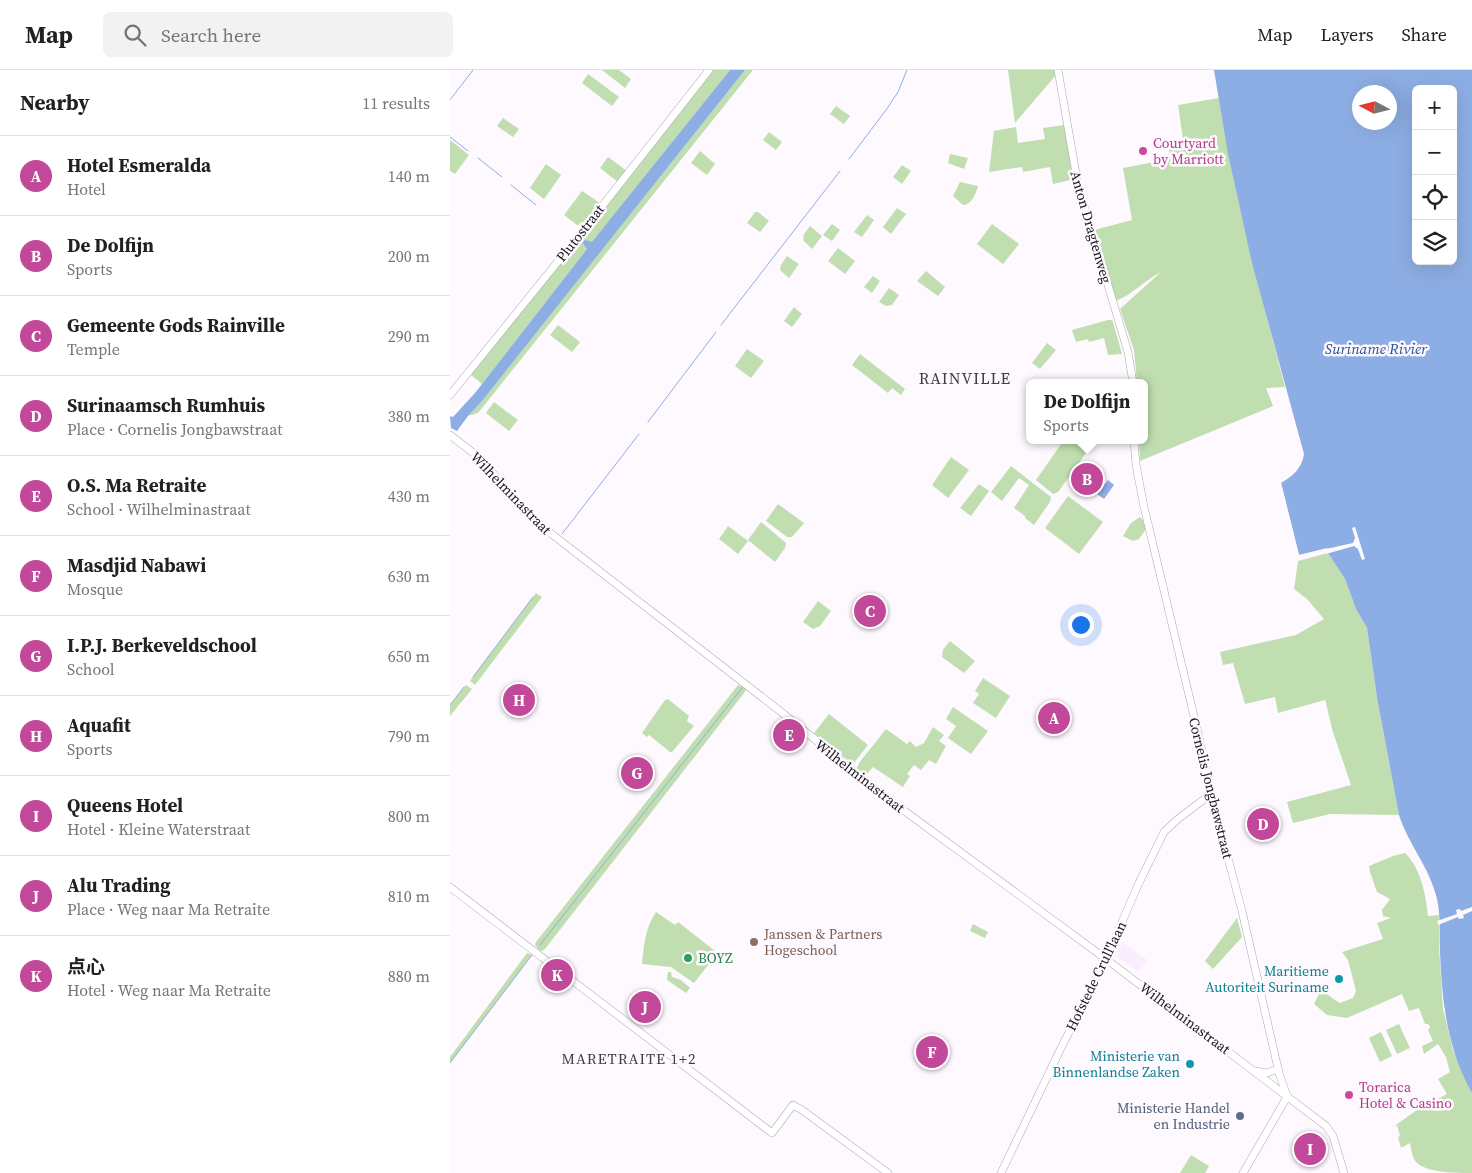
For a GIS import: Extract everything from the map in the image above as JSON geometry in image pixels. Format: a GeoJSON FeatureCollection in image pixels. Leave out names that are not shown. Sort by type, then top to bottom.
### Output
{"type":"FeatureCollection","features":[{"type":"Feature","properties":{"kind":"street","name":"Plutostraat"},"geometry":{"type":"LineString","coordinates":[[450,395],[575,241],[709,70]]}},
{"type":"Feature","properties":{"kind":"street","name":"Anton Dragtenweg"},"geometry":{"type":"LineString","coordinates":[[1058,70],[1078,185],[1128,352],[1132,379]]}},
{"type":"Feature","properties":{"kind":"street","name":"Wilhelminastraat"},"geometry":{"type":"LineString","coordinates":[[454,438],[480,458],[525,511],[552,535],[780,711],[891,801],[1261,1073],[1287,1097],[1331,1131],[1344,1173]]}},
{"type":"Feature","properties":{"kind":"street","name":"Cornelis Jongbawstraat"},"geometry":{"type":"LineString","coordinates":[[1134,444],[1136,465],[1144,507],[1211,794],[1242,911],[1278,1071],[1287,1097]]}},
{"type":"Feature","properties":{"kind":"street","name":"Hofstede Crull'laan"},"geometry":{"type":"LineString","coordinates":[[1001,1173],[1106,959],[1138,885],[1164,832],[1178,818],[1211,794]]}},
{"type":"Feature","properties":{"kind":"street"},"geometry":{"type":"LineString","coordinates":[[450,887],[772,1133],[793,1105],[888,1173]]}},
{"type":"Feature","properties":{"kind":"street"},"geometry":{"type":"LineString","coordinates":[[1261,1073],[1272,1065],[1275,1056]]}},
{"type":"Feature","properties":{"kind":"street"},"geometry":{"type":"LineString","coordinates":[[1261,1073],[1268,1076],[1278,1071]]}},
{"type":"Feature","properties":{"kind":"street"},"geometry":{"type":"LineString","coordinates":[[1242,1173],[1287,1097]]}},
{"type":"Feature","properties":{"kind":"shaded area"},"geometry":{"type":"Polygon","coordinates":[[[1122,942],[1147,960],[1139,972],[1116,956],[1122,942]]]}},
{"type":"Feature","properties":{"kind":"green space"},"geometry":{"type":"Polygon","coordinates":[[[602,70],[619,70],[631,79],[625,88],[602,70]]]}},
{"type":"Feature","properties":{"kind":"green space"},"geometry":{"type":"Polygon","coordinates":[[[711,70],[730,70],[592,243],[585,240],[583,242],[587,249],[482,384],[470,374],[711,70]]]}},
{"type":"Feature","properties":{"kind":"green space"},"geometry":{"type":"Polygon","coordinates":[[[745,70],[753,70],[478,413],[468,416],[481,402],[745,70]]]}},
{"type":"Feature","properties":{"kind":"green space"},"geometry":{"type":"Polygon","coordinates":[[[1008,70],[1055,70],[1056,75],[1015,123],[1008,70]]]}},
{"type":"Feature","properties":{"kind":"green space"},"geometry":{"type":"Polygon","coordinates":[[[588,74],[619,97],[612,106],[582,83],[588,74]]]}},
{"type":"Feature","properties":{"kind":"green space"},"geometry":{"type":"Polygon","coordinates":[[[1219,98],[1240,207],[1285,387],[1266,388],[1273,406],[1140,461],[1139,444],[1148,444],[1148,379],[1137,379],[1134,350],[1120,309],[1161,272],[1116,301],[1094,230],[1132,220],[1123,168],[1170,159],[1169,150],[1184,146],[1178,105],[1219,98]]]}},
{"type":"Feature","properties":{"kind":"green space"},"geometry":{"type":"Polygon","coordinates":[[[836,106],[850,116],[844,124],[830,114],[836,106]]]}},
{"type":"Feature","properties":{"kind":"green space"},"geometry":{"type":"Polygon","coordinates":[[[503,118],[519,129],[513,137],[497,126],[503,118]]]}},
{"type":"Feature","properties":{"kind":"green space"},"geometry":{"type":"Polygon","coordinates":[[[1064,125],[1075,179],[1053,184],[1050,167],[1023,172],[1022,167],[989,172],[994,131],[1016,127],[1018,143],[1045,139],[1043,128],[1064,125]]]}},
{"type":"Feature","properties":{"kind":"green space"},"geometry":{"type":"Polygon","coordinates":[[[769,132],[782,142],[776,150],[763,140],[769,132]]]}},
{"type":"Feature","properties":{"kind":"green space"},"geometry":{"type":"Polygon","coordinates":[[[450,140],[469,155],[455,174],[450,171],[450,140]]]}},
{"type":"Feature","properties":{"kind":"green space"},"geometry":{"type":"Polygon","coordinates":[[[700,151],[715,164],[707,175],[691,163],[700,151]]]}},
{"type":"Feature","properties":{"kind":"green space"},"geometry":{"type":"Polygon","coordinates":[[[950,154],[968,158],[964,169],[948,163],[950,154]]]}},
{"type":"Feature","properties":{"kind":"green space"},"geometry":{"type":"Polygon","coordinates":[[[608,157],[627,171],[618,182],[600,168],[608,157]]]}},
{"type":"Feature","properties":{"kind":"green space"},"geometry":{"type":"Polygon","coordinates":[[[546,164],[561,175],[544,199],[530,188],[546,164]]]}},
{"type":"Feature","properties":{"kind":"green space"},"geometry":{"type":"Polygon","coordinates":[[[902,165],[911,171],[902,184],[893,177],[902,165]]]}},
{"type":"Feature","properties":{"kind":"green space"},"geometry":{"type":"Polygon","coordinates":[[[960,182],[978,186],[973,198],[966,205],[963,205],[953,196],[960,182]]]}},
{"type":"Feature","properties":{"kind":"green space"},"geometry":{"type":"Polygon","coordinates":[[[582,191],[600,203],[583,225],[577,225],[564,215],[582,191]]]}},
{"type":"Feature","properties":{"kind":"green space"},"geometry":{"type":"Polygon","coordinates":[[[897,208],[906,214],[891,234],[883,227],[897,208]]]}},
{"type":"Feature","properties":{"kind":"green space"},"geometry":{"type":"Polygon","coordinates":[[[755,212],[758,212],[769,221],[760,232],[747,223],[755,212]]]}},
{"type":"Feature","properties":{"kind":"green space"},"geometry":{"type":"Polygon","coordinates":[[[867,215],[874,220],[862,237],[854,232],[867,215]]]}},
{"type":"Feature","properties":{"kind":"green space"},"geometry":{"type":"Polygon","coordinates":[[[832,224],[840,230],[832,241],[823,235],[832,224]]]}},
{"type":"Feature","properties":{"kind":"green space"},"geometry":{"type":"Polygon","coordinates":[[[992,224],[1019,244],[1003,264],[977,244],[992,224]]]}},
{"type":"Feature","properties":{"kind":"green space"},"geometry":{"type":"Polygon","coordinates":[[[810,226],[822,236],[812,249],[803,240],[804,234],[810,226]]]}},
{"type":"Feature","properties":{"kind":"green space"},"geometry":{"type":"Polygon","coordinates":[[[838,248],[855,261],[845,274],[828,261],[838,248]]]}},
{"type":"Feature","properties":{"kind":"green space"},"geometry":{"type":"Polygon","coordinates":[[[787,256],[799,264],[789,278],[780,270],[787,256]]]}},
{"type":"Feature","properties":{"kind":"green space"},"geometry":{"type":"Polygon","coordinates":[[[926,271],[945,287],[938,296],[917,281],[926,271]]]}},
{"type":"Feature","properties":{"kind":"green space"},"geometry":{"type":"Polygon","coordinates":[[[873,276],[880,281],[872,293],[864,287],[873,276]]]}},
{"type":"Feature","properties":{"kind":"green space"},"geometry":{"type":"Polygon","coordinates":[[[889,288],[899,295],[892,305],[886,306],[879,302],[889,288]]]}},
{"type":"Feature","properties":{"kind":"green space"},"geometry":{"type":"Polygon","coordinates":[[[794,307],[802,314],[792,327],[784,321],[794,307]]]}},
{"type":"Feature","properties":{"kind":"green space"},"geometry":{"type":"Polygon","coordinates":[[[1108,320],[1113,322],[1122,354],[1108,355],[1104,338],[1089,342],[1088,339],[1076,342],[1072,330],[1108,320]]]}},
{"type":"Feature","properties":{"kind":"green space"},"geometry":{"type":"Polygon","coordinates":[[[558,325],[580,342],[572,352],[550,335],[558,325]]]}},
{"type":"Feature","properties":{"kind":"green space"},"geometry":{"type":"Polygon","coordinates":[[[1047,343],[1056,350],[1040,369],[1032,363],[1047,343]]]}},
{"type":"Feature","properties":{"kind":"green space"},"geometry":{"type":"Polygon","coordinates":[[[747,349],[764,361],[751,378],[735,366],[747,349]]]}},
{"type":"Feature","properties":{"kind":"green space"},"geometry":{"type":"Polygon","coordinates":[[[860,354],[905,389],[901,395],[892,388],[888,393],[852,365],[860,354]]]}},
{"type":"Feature","properties":{"kind":"green space"},"geometry":{"type":"Polygon","coordinates":[[[494,402],[518,420],[509,431],[486,413],[494,402]]]}},
{"type":"Feature","properties":{"kind":"green space"},"geometry":{"type":"Polygon","coordinates":[[[1061,444],[1090,444],[1091,446],[1058,492],[1053,494],[1036,480],[1061,444]]]}},
{"type":"Feature","properties":{"kind":"green space"},"geometry":{"type":"Polygon","coordinates":[[[951,457],[969,470],[948,498],[932,485],[951,457]]]}},
{"type":"Feature","properties":{"kind":"green space"},"geometry":{"type":"Polygon","coordinates":[[[1011,466],[1051,497],[1050,502],[1034,525],[1014,508],[1029,485],[1019,478],[1002,501],[991,492],[1011,466]]]}},
{"type":"Feature","properties":{"kind":"green space"},"geometry":{"type":"Polygon","coordinates":[[[979,484],[989,491],[971,516],[960,508],[979,484]]]}},
{"type":"Feature","properties":{"kind":"green space"},"geometry":{"type":"Polygon","coordinates":[[[1068,496],[1103,522],[1079,554],[1045,528],[1068,496]]]}},
{"type":"Feature","properties":{"kind":"green space"},"geometry":{"type":"Polygon","coordinates":[[[778,504],[804,523],[792,537],[787,537],[766,521],[778,504]]]}},
{"type":"Feature","properties":{"kind":"green space"},"geometry":{"type":"Polygon","coordinates":[[[1140,517],[1145,523],[1146,529],[1139,539],[1133,541],[1123,536],[1131,523],[1140,517]]]}},
{"type":"Feature","properties":{"kind":"green space"},"geometry":{"type":"Polygon","coordinates":[[[761,522],[786,543],[785,548],[775,562],[748,540],[761,522]]]}},
{"type":"Feature","properties":{"kind":"green space"},"geometry":{"type":"Polygon","coordinates":[[[728,526],[748,541],[738,554],[719,539],[728,526]]]}},
{"type":"Feature","properties":{"kind":"green space"},"geometry":{"type":"Polygon","coordinates":[[[1328,553],[1345,579],[1356,609],[1367,628],[1377,698],[1399,815],[1330,814],[1293,823],[1287,802],[1351,785],[1332,729],[1325,700],[1278,713],[1275,697],[1245,704],[1233,663],[1223,665],[1220,652],[1296,635],[1324,619],[1307,599],[1294,589],[1298,561],[1328,553]]]}},
{"type":"Feature","properties":{"kind":"green space"},"geometry":{"type":"Polygon","coordinates":[[[536,593],[542,597],[475,685],[470,681],[536,593]]]}},
{"type":"Feature","properties":{"kind":"green space"},"geometry":{"type":"Polygon","coordinates":[[[818,601],[831,611],[820,626],[813,629],[803,622],[818,601]]]}},
{"type":"Feature","properties":{"kind":"green space"},"geometry":{"type":"Polygon","coordinates":[[[950,641],[975,661],[964,673],[942,657],[943,650],[950,641]]]}},
{"type":"Feature","properties":{"kind":"green space"},"geometry":{"type":"Polygon","coordinates":[[[983,678],[1010,696],[996,718],[973,703],[979,694],[975,691],[983,678]]]}},
{"type":"Feature","properties":{"kind":"green space"},"geometry":{"type":"Polygon","coordinates":[[[466,685],[472,689],[450,716],[450,705],[466,685]]]}},
{"type":"Feature","properties":{"kind":"green space"},"geometry":{"type":"Polygon","coordinates":[[[738,685],[746,690],[741,697],[545,949],[539,950],[535,945],[536,942],[738,685]]]}},
{"type":"Feature","properties":{"kind":"green space"},"geometry":{"type":"Polygon","coordinates":[[[668,699],[689,716],[687,721],[694,726],[672,752],[649,735],[647,737],[642,733],[665,700],[668,699]]]}},
{"type":"Feature","properties":{"kind":"green space"},"geometry":{"type":"Polygon","coordinates":[[[953,707],[988,731],[971,754],[948,738],[956,726],[946,719],[953,707]]]}},
{"type":"Feature","properties":{"kind":"green space"},"geometry":{"type":"Polygon","coordinates":[[[829,714],[868,745],[853,764],[814,733],[829,714]]]}},
{"type":"Feature","properties":{"kind":"green space"},"geometry":{"type":"Polygon","coordinates":[[[933,727],[944,735],[939,741],[946,746],[936,764],[929,760],[921,770],[914,765],[907,774],[910,776],[903,787],[873,767],[866,775],[857,768],[886,729],[907,744],[910,741],[916,747],[924,743],[933,727]]]}},
{"type":"Feature","properties":{"kind":"green space"},"geometry":{"type":"Polygon","coordinates":[[[1405,853],[1419,874],[1428,916],[1439,915],[1443,1009],[1453,1050],[1472,1093],[1472,1173],[1442,1172],[1421,1166],[1414,1158],[1410,1143],[1401,1148],[1397,1125],[1393,1127],[1417,1110],[1447,1094],[1438,1079],[1450,1072],[1446,1057],[1438,1044],[1424,1054],[1422,1046],[1433,1041],[1428,1030],[1430,1027],[1428,1024],[1425,1024],[1419,1008],[1409,1011],[1402,994],[1347,1018],[1327,1015],[1314,1004],[1319,994],[1326,993],[1340,1003],[1353,998],[1356,991],[1348,960],[1342,952],[1383,939],[1377,923],[1391,918],[1383,916],[1382,910],[1390,899],[1377,892],[1369,866],[1405,853]]]}},
{"type":"Feature","properties":{"kind":"green space"},"geometry":{"type":"Polygon","coordinates":[[[656,912],[675,925],[678,922],[715,951],[716,955],[694,983],[671,967],[642,964],[647,930],[656,912]]]}},
{"type":"Feature","properties":{"kind":"green space"},"geometry":{"type":"Polygon","coordinates":[[[1237,918],[1242,937],[1213,969],[1205,961],[1237,918]]]}},
{"type":"Feature","properties":{"kind":"green space"},"geometry":{"type":"Polygon","coordinates":[[[973,924],[988,932],[985,938],[970,931],[973,924]]]}},
{"type":"Feature","properties":{"kind":"green space"},"geometry":{"type":"Polygon","coordinates":[[[527,953],[532,955],[450,1063],[450,1057],[527,953]]]}},
{"type":"Feature","properties":{"kind":"green space"},"geometry":{"type":"Polygon","coordinates":[[[668,972],[671,972],[672,977],[681,980],[690,988],[686,993],[667,980],[668,972]]]}},
{"type":"Feature","properties":{"kind":"green space"},"geometry":{"type":"Polygon","coordinates":[[[1399,1024],[1410,1048],[1397,1054],[1386,1030],[1399,1024]]]}},
{"type":"Feature","properties":{"kind":"green space"},"geometry":{"type":"Polygon","coordinates":[[[1381,1032],[1392,1056],[1380,1062],[1369,1038],[1381,1032]]]}},
{"type":"Feature","properties":{"kind":"green space"},"geometry":{"type":"Polygon","coordinates":[[[1191,1155],[1209,1166],[1205,1173],[1180,1173],[1191,1155]]]}},
{"type":"Feature","properties":{"kind":"water"},"geometry":{"type":"Polygon","coordinates":[[[730,70],[745,70],[482,401],[457,431],[451,428],[450,416],[453,417],[475,393],[587,249],[582,242],[585,240],[592,242],[730,70]]]}},
{"type":"Feature","properties":{"kind":"water","name":"Suriname Rivier"},"geometry":{"type":"Polygon","coordinates":[[[1214,70],[1472,70],[1472,1093],[1457,1059],[1447,1025],[1442,989],[1437,899],[1434,888],[1399,815],[1377,698],[1367,628],[1356,609],[1345,579],[1328,553],[1327,548],[1299,555],[1281,483],[1296,471],[1304,454],[1252,263],[1228,154],[1214,70]]]}},
{"type":"Feature","properties":{"kind":"water"},"geometry":{"type":"Polygon","coordinates":[[[1108,480],[1114,485],[1104,499],[1097,494],[1108,480]]]}},
{"type":"Feature","properties":{"kind":"pier"},"geometry":{"type":"Polygon","coordinates":[[[1281,483],[1299,555],[1353,543],[1355,538],[1352,528],[1355,527],[1365,559],[1362,560],[1358,549],[1354,546],[1326,554],[1325,551],[1297,557],[1279,484],[1281,483]]]}},
{"type":"Feature","properties":{"kind":"pier"},"geometry":{"type":"Polygon","coordinates":[[[1472,907],[1472,911],[1463,915],[1464,918],[1459,919],[1458,917],[1438,925],[1437,921],[1457,914],[1456,910],[1460,909],[1461,911],[1472,907]]]}},
{"type":"Feature","properties":{"kind":"waterway"},"geometry":{"type":"LineString","coordinates":[[450,100],[473,70]]}},
{"type":"Feature","properties":{"kind":"waterway"},"geometry":{"type":"LineString","coordinates":[[849,159],[898,92],[907,70]]}},
{"type":"Feature","properties":{"kind":"waterway"},"geometry":{"type":"LineString","coordinates":[[450,137],[468,151]]}},
{"type":"Feature","properties":{"kind":"waterway"},"geometry":{"type":"LineString","coordinates":[[478,158],[502,177]]}},
{"type":"Feature","properties":{"kind":"waterway"},"geometry":{"type":"LineString","coordinates":[[721,325],[840,171]]}},
{"type":"Feature","properties":{"kind":"waterway"},"geometry":{"type":"LineString","coordinates":[[511,185],[536,205]]}},
{"type":"Feature","properties":{"kind":"waterway"},"geometry":{"type":"LineString","coordinates":[[648,422],[716,332]]}},
{"type":"Feature","properties":{"kind":"waterway"},"geometry":{"type":"LineString","coordinates":[[562,534],[639,434]]}},
{"type":"Feature","properties":{"kind":"waterway"},"geometry":{"type":"LineString","coordinates":[[473,677],[533,597]]}},
{"type":"Feature","properties":{"kind":"waterway"},"geometry":{"type":"LineString","coordinates":[[450,705],[464,687]]}},
{"type":"Feature","properties":{"kind":"waterway"},"geometry":{"type":"LineString","coordinates":[[540,945],[742,688]]}},
{"type":"Feature","properties":{"kind":"waterway"},"geometry":{"type":"LineString","coordinates":[[450,1063],[532,955]]}},
{"type":"Feature","properties":{"kind":"place","name":"Courtyard by Marriott"},"geometry":{"type":"Point","coordinates":[1143,151]}},
{"type":"Feature","properties":{"kind":"place","name":"De Dolfijn"},"geometry":{"type":"Point","coordinates":[1087,479]}},
{"type":"Feature","properties":{"kind":"place","name":"Gemeente Gods Rainville"},"geometry":{"type":"Point","coordinates":[870,611]}},
{"type":"Feature","properties":{"kind":"place","name":"Aquafit"},"geometry":{"type":"Point","coordinates":[519,700]}},
{"type":"Feature","properties":{"kind":"place","name":"Hotel Esmeralda"},"geometry":{"type":"Point","coordinates":[1054,718]}},
{"type":"Feature","properties":{"kind":"place","name":"O.S. Ma Retraite"},"geometry":{"type":"Point","coordinates":[789,735]}},
{"type":"Feature","properties":{"kind":"place","name":"I.P.J. Berkeveldschool"},"geometry":{"type":"Point","coordinates":[637,773]}},
{"type":"Feature","properties":{"kind":"place","name":"Surinaamsch Rumhuis"},"geometry":{"type":"Point","coordinates":[1263,824]}},
{"type":"Feature","properties":{"kind":"place","name":"Janssen & Partners Hogeschool"},"geometry":{"type":"Point","coordinates":[754,942]}},
{"type":"Feature","properties":{"kind":"place","name":"BOYZ"},"geometry":{"type":"Point","coordinates":[688,958]}},
{"type":"Feature","properties":{"kind":"place","name":"点心"},"geometry":{"type":"Point","coordinates":[557,975]}},
{"type":"Feature","properties":{"kind":"place","name":"Maritieme Autoriteit Suriname"},"geometry":{"type":"Point","coordinates":[1339,979]}},
{"type":"Feature","properties":{"kind":"place","name":"Alu Trading"},"geometry":{"type":"Point","coordinates":[645,1007]}},
{"type":"Feature","properties":{"kind":"place","name":"Masdjid Nabawi"},"geometry":{"type":"Point","coordinates":[932,1052]}},
{"type":"Feature","properties":{"kind":"place","name":"Ministerie van Binnenlandse Zaken"},"geometry":{"type":"Point","coordinates":[1190,1064]}},
{"type":"Feature","properties":{"kind":"place","name":"Torarica Hotel & Casino"},"geometry":{"type":"Point","coordinates":[1349,1095]}},
{"type":"Feature","properties":{"kind":"place","name":"Ministerie Handel en Industrie"},"geometry":{"type":"Point","coordinates":[1240,1116]}},
{"type":"Feature","properties":{"kind":"place","name":"Queens Hotel"},"geometry":{"type":"Point","coordinates":[1310,1149]}},
{"type":"Feature","properties":{"kind":"district","name":"RAINVILLE"},"geometry":{"type":"Point","coordinates":[965,378]}},
{"type":"Feature","properties":{"kind":"district","name":"MARETRAITE 1+2"},"geometry":{"type":"Point","coordinates":[629,1059]}}]}
